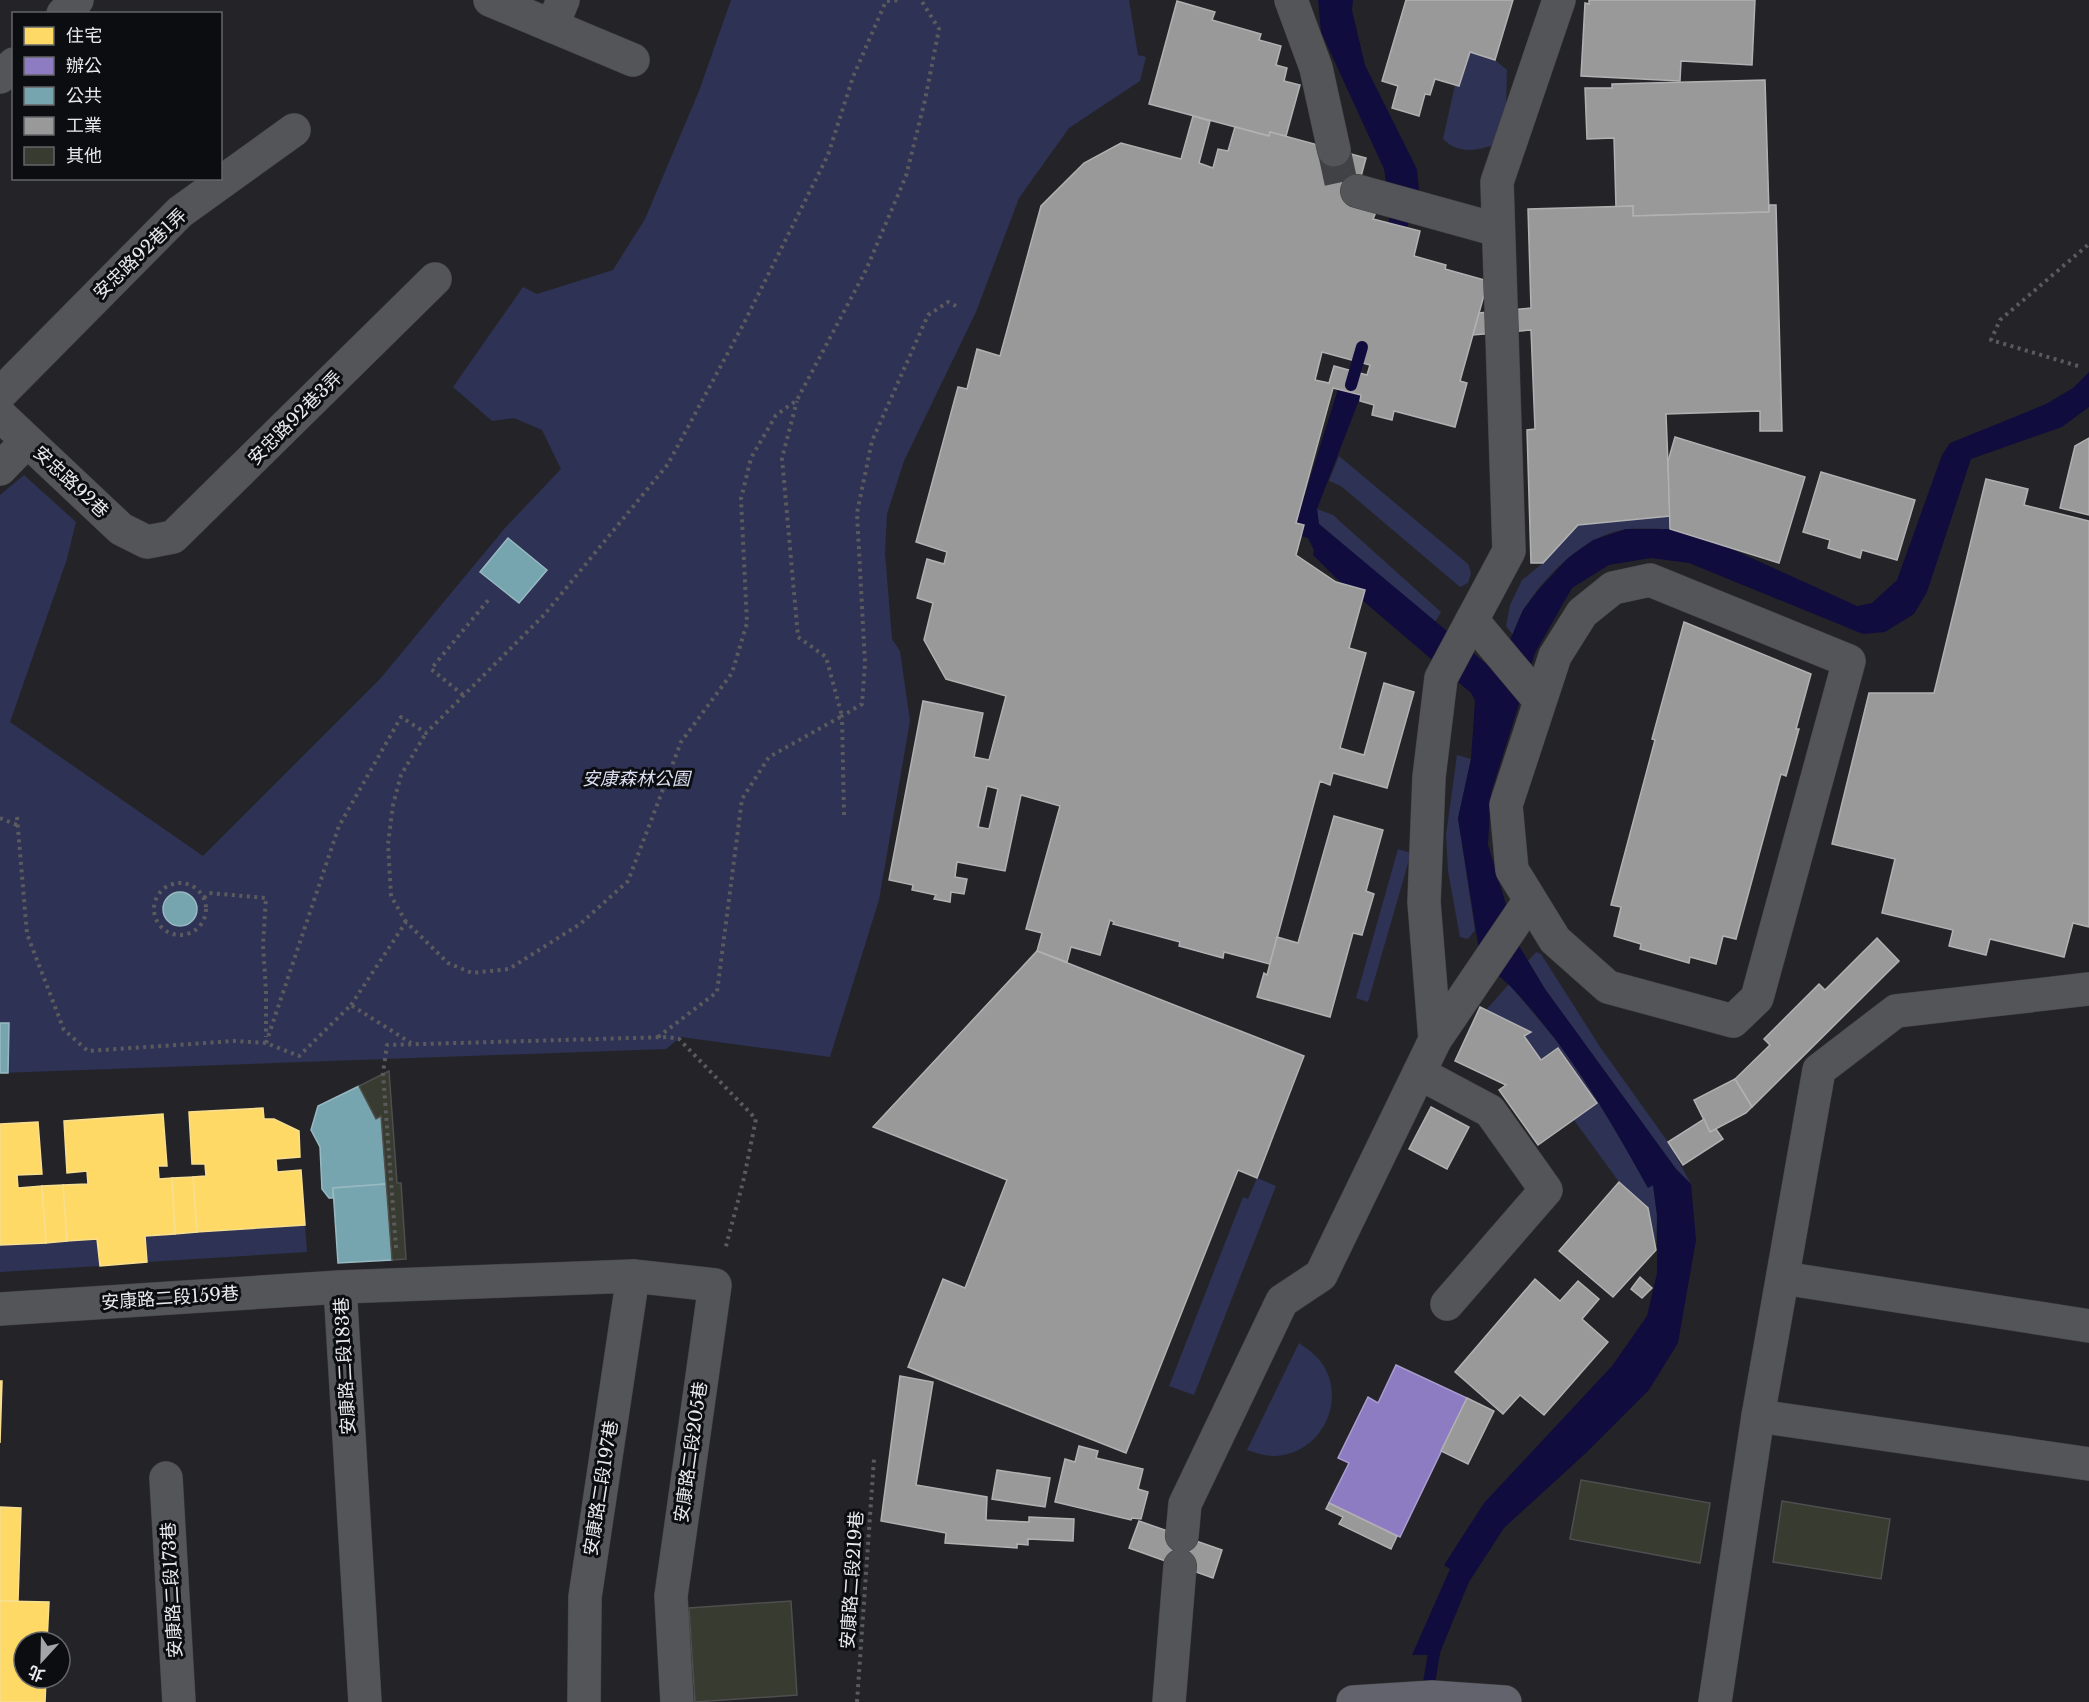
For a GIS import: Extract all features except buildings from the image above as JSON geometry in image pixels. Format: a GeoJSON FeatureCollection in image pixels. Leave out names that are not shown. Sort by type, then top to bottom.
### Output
{"type":"FeatureCollection","features":[{"type":"Feature","properties":{"kind":"main road"},"geometry":{"type":"LineString","coordinates":[[1353,1702],[1432,1697],[1505,1702]]}},
{"type":"Feature","properties":{"kind":"street"},"geometry":{"type":"LineString","coordinates":[[65,12],[76,0]]}},
{"type":"Feature","properties":{"kind":"street"},"geometry":{"type":"LineString","coordinates":[[490,0],[557,13],[633,60]]}},
{"type":"Feature","properties":{"kind":"street"},"geometry":{"type":"LineString","coordinates":[[1290,0],[1316,68],[1334,150]]}},
{"type":"Feature","properties":{"kind":"street"},"geometry":{"type":"LineString","coordinates":[[1435,1040],[1424,902],[1429,777],[1441,678],[1509,551],[1497,182],[1559,0]]}},
{"type":"Feature","properties":{"kind":"street"},"geometry":{"type":"LineString","coordinates":[[0,77],[12,66]]}},
{"type":"Feature","properties":{"kind":"street","name":"安忠路92巷1弄"},"geometry":{"type":"LineString","coordinates":[[0,394],[180,212],[294,130]]}},
{"type":"Feature","properties":{"kind":"street"},"geometry":{"type":"LineString","coordinates":[[1371,194],[1498,230]]}},
{"type":"Feature","properties":{"kind":"street","name":"安忠路92巷3弄"},"geometry":{"type":"LineString","coordinates":[[147,542],[173,537],[435,279]]}},
{"type":"Feature","properties":{"kind":"street","name":"安忠路92巷"},"geometry":{"type":"LineString","coordinates":[[0,415],[121,529],[147,542]]}},
{"type":"Feature","properties":{"kind":"street"},"geometry":{"type":"LineString","coordinates":[[0,469],[27,441]]}},
{"type":"Feature","properties":{"kind":"street"},"geometry":{"type":"LineString","coordinates":[[1650,580],[1849,661],[1757,998],[1733,1021],[1608,987],[1524,909],[1512,870],[1506,805],[1535,695],[1555,656],[1582,614],[1613,588],[1650,580]]}},
{"type":"Feature","properties":{"kind":"street"},"geometry":{"type":"LineString","coordinates":[[1468,628],[1496,649],[1535,695]]}},
{"type":"Feature","properties":{"kind":"street"},"geometry":{"type":"LineString","coordinates":[[1169,1702],[1185,1504],[1282,1301],[1321,1275],[1435,1040],[1524,909]]}},
{"type":"Feature","properties":{"kind":"street"},"geometry":{"type":"LineString","coordinates":[[1714,1702],[1758,1416],[1819,1070],[1896,1011],[2089,989]]}},
{"type":"Feature","properties":{"kind":"street"},"geometry":{"type":"LineString","coordinates":[[1419,1073],[1490,1111],[1546,1190],[1447,1304]]}},
{"type":"Feature","properties":{"kind":"street"},"geometry":{"type":"LineString","coordinates":[[633,1276],[715,1285]]}},
{"type":"Feature","properties":{"kind":"street","name":"安康路二段183巷"},"geometry":{"type":"LineString","coordinates":[[365,1702],[340,1287],[633,1276]]}},
{"type":"Feature","properties":{"kind":"street","name":"安康路二段197巷"},"geometry":{"type":"LineString","coordinates":[[584,1702],[585,1597],[633,1276]]}},
{"type":"Feature","properties":{"kind":"street"},"geometry":{"type":"LineString","coordinates":[[1783,1278],[2089,1326]]}},
{"type":"Feature","properties":{"kind":"street","name":"安康路二段205巷"},"geometry":{"type":"LineString","coordinates":[[677,1702],[671,1596],[715,1285]]}},
{"type":"Feature","properties":{"kind":"street","name":"安康路二段159巷"},"geometry":{"type":"LineString","coordinates":[[0,1309],[340,1287]]}},
{"type":"Feature","properties":{"kind":"street"},"geometry":{"type":"LineString","coordinates":[[1758,1416],[2089,1464]]}},
{"type":"Feature","properties":{"kind":"street","name":"安康路二段173巷"},"geometry":{"type":"LineString","coordinates":[[166,1478],[179,1702]]}},
{"type":"Feature","properties":{"kind":"path"},"geometry":{"type":"LineString","coordinates":[[797,400],[776,415],[751,458],[741,499],[747,623],[732,674],[681,742],[628,881],[580,924],[509,969],[472,973],[448,963],[406,922],[391,896],[388,844],[393,805],[401,775],[426,733],[544,615],[668,464],[744,323],[828,155],[853,77],[886,1],[901,0]]}},
{"type":"Feature","properties":{"kind":"path"},"geometry":{"type":"LineString","coordinates":[[844,815],[842,716],[826,657],[798,637],[782,458],[797,400],[866,270],[906,176],[925,100],[939,29],[921,0]]}},
{"type":"Feature","properties":{"kind":"path"},"geometry":{"type":"LineString","coordinates":[[2078,366],[1991,339],[2000,320],[2089,244]]}},
{"type":"Feature","properties":{"kind":"path"},"geometry":{"type":"LineString","coordinates":[[657,1038],[717,992],[742,799],[769,757],[862,704],[865,663],[857,513],[872,441],[928,315],[948,302],[958,307]]}},
{"type":"Feature","properties":{"kind":"path"},"geometry":{"type":"LineString","coordinates":[[463,695],[431,669],[490,598]]}},
{"type":"Feature","properties":{"kind":"path"},"geometry":{"type":"LineString","coordinates":[[266,1043],[339,826],[401,717],[426,733]]}},
{"type":"Feature","properties":{"kind":"path"},"geometry":{"type":"LineString","coordinates":[[17,817],[27,934],[64,1030],[88,1051],[234,1041],[266,1043],[299,1056],[351,1005],[406,922]]}},
{"type":"Feature","properties":{"kind":"path"},"geometry":{"type":"LineString","coordinates":[[0,819],[18,826]]}},
{"type":"Feature","properties":{"kind":"path"},"geometry":{"type":"LineString","coordinates":[[183,883],[195,888],[204,898],[206,912],[201,924],[191,933],[177,935],[164,930],[156,920],[154,906],[156,900],[159,893],[170,885],[183,883]]}},
{"type":"Feature","properties":{"kind":"path"},"geometry":{"type":"LineString","coordinates":[[204,898],[209,893],[266,898],[263,945],[266,1043]]}},
{"type":"Feature","properties":{"kind":"path"},"geometry":{"type":"LineString","coordinates":[[351,1005],[411,1044]]}},
{"type":"Feature","properties":{"kind":"path"},"geometry":{"type":"LineString","coordinates":[[398,1285],[383,1074],[387,1045],[657,1038],[679,1039],[756,1119],[744,1178],[715,1285]]}},
{"type":"Feature","properties":{"kind":"path","name":"安康路二段219巷"},"geometry":{"type":"LineString","coordinates":[[857,1702],[873,1460]]}},
{"type":"Feature","properties":{"kind":"green space","name":"安康森林公園"},"geometry":{"type":"Polygon","coordinates":[[[731,0],[1129,0],[1138,55],[1146,57],[1140,81],[1069,128],[1019,198],[976,312],[904,461],[887,514],[885,553],[892,639],[900,651],[910,721],[879,900],[830,1057],[681,1037],[666,1049],[0,1073],[0,495],[24,475],[76,522],[67,559],[10,722],[203,856],[380,679],[505,528],[561,469],[542,430],[514,418],[492,421],[453,387],[523,287],[537,294],[613,270],[645,219],[699,91],[731,0]]]}},
{"type":"Feature","properties":{"kind":"green space"},"geometry":{"type":"Polygon","coordinates":[[[1470,52],[1495,60],[1507,70],[1505,141],[1489,147],[1465,150],[1450,145],[1443,139],[1455,85],[1459,86],[1470,52]]]}},
{"type":"Feature","properties":{"kind":"green space"},"geometry":{"type":"Polygon","coordinates":[[[1339,456],[1468,564],[1471,573],[1468,583],[1460,587],[1341,486],[1329,481],[1339,456]]]}},
{"type":"Feature","properties":{"kind":"green space"},"geometry":{"type":"Polygon","coordinates":[[[1317,509],[1333,515],[1441,612],[1435,622],[1319,524],[1317,509]]]}},
{"type":"Feature","properties":{"kind":"green space"},"geometry":{"type":"Polygon","coordinates":[[[1670,516],[1670,529],[1628,529],[1613,532],[1582,547],[1543,583],[1522,612],[1513,635],[1506,626],[1510,605],[1522,580],[1543,563],[1578,525],[1670,516]]]}},
{"type":"Feature","properties":{"kind":"green space"},"geometry":{"type":"Polygon","coordinates":[[[1457,755],[1471,759],[1458,819],[1475,930],[1468,939],[1460,937],[1448,871],[1446,835],[1457,755]]]}},
{"type":"Feature","properties":{"kind":"green space"},"geometry":{"type":"Polygon","coordinates":[[[1398,849],[1411,853],[1368,1002],[1356,998],[1398,849]]]}},
{"type":"Feature","properties":{"kind":"green space"},"geometry":{"type":"Polygon","coordinates":[[[1536,952],[1541,954],[1600,1047],[1668,1142],[1691,1184],[1676,1169],[1545,989],[1528,961],[1536,952]]]}},
{"type":"Feature","properties":{"kind":"green space"},"geometry":{"type":"Polygon","coordinates":[[[1509,984],[1565,1051],[1606,1114],[1648,1187],[1653,1185],[1657,1215],[1656,1250],[1648,1208],[1619,1182],[1574,1120],[1597,1103],[1558,1049],[1541,1060],[1524,1036],[1530,1031],[1486,1010],[1509,984]]]}},
{"type":"Feature","properties":{"kind":"green space"},"geometry":{"type":"Polygon","coordinates":[[[1257,1178],[1276,1186],[1194,1395],[1169,1386],[1243,1197],[1248,1199],[1257,1178]]]}},
{"type":"Feature","properties":{"kind":"green space"},"geometry":{"type":"Polygon","coordinates":[[[305,1225],[307,1252],[147,1262],[145,1236],[305,1225]]]}},
{"type":"Feature","properties":{"kind":"green space"},"geometry":{"type":"Polygon","coordinates":[[[97,1239],[100,1266],[0,1272],[0,1245],[97,1239]]]}},
{"type":"Feature","properties":{"kind":"green space"},"geometry":{"type":"Polygon","coordinates":[[[1299,1343],[1320,1360],[1330,1382],[1332,1395],[1326,1422],[1309,1443],[1297,1451],[1274,1456],[1247,1450],[1299,1343]]]}},
{"type":"Feature","properties":{"kind":"shaded area"},"geometry":{"type":"Polygon","coordinates":[[[1318,0],[1353,0],[1352,10],[1365,65],[1417,169],[1419,190],[1407,228],[1388,223],[1391,214],[1384,169],[1321,32],[1318,0]]]}},
{"type":"Feature","properties":{"kind":"shaded area"},"geometry":{"type":"Polygon","coordinates":[[[2089,372],[2089,407],[2062,427],[1971,459],[1927,592],[1914,614],[1885,632],[1863,634],[1689,563],[1651,558],[1609,565],[1572,588],[1535,653],[1491,793],[1488,845],[1518,944],[1545,989],[1676,1169],[1691,1184],[1696,1240],[1678,1343],[1649,1390],[1587,1452],[1504,1528],[1469,1582],[1439,1655],[1412,1655],[1450,1569],[1444,1565],[1484,1503],[1612,1366],[1647,1316],[1657,1273],[1657,1215],[1653,1185],[1648,1188],[1618,1134],[1568,1057],[1550,1032],[1510,986],[1481,963],[1458,818],[1471,759],[1475,701],[1471,693],[1362,600],[1364,590],[1342,584],[1313,555],[1314,550],[1308,538],[1301,536],[1304,525],[1296,523],[1338,389],[1361,395],[1317,509],[1319,524],[1496,672],[1523,610],[1540,588],[1568,558],[1593,540],[1626,529],[1670,529],[1721,544],[1857,606],[1872,603],[1897,580],[1942,455],[1950,443],[2046,404],[2073,388],[2089,372]]]}},
{"type":"Feature","properties":{"kind":"waterway"},"geometry":{"type":"LineString","coordinates":[[1351,385],[1362,347]]}},
{"type":"Feature","properties":{"kind":"waterway"},"geometry":{"type":"LineString","coordinates":[[1427,1695],[1436,1641]]}},
{"type":"Feature","properties":{"kind":"tunnel"},"geometry":{"type":"LineString","coordinates":[[1334,150],[1342,187],[1357,191]]}}]}
